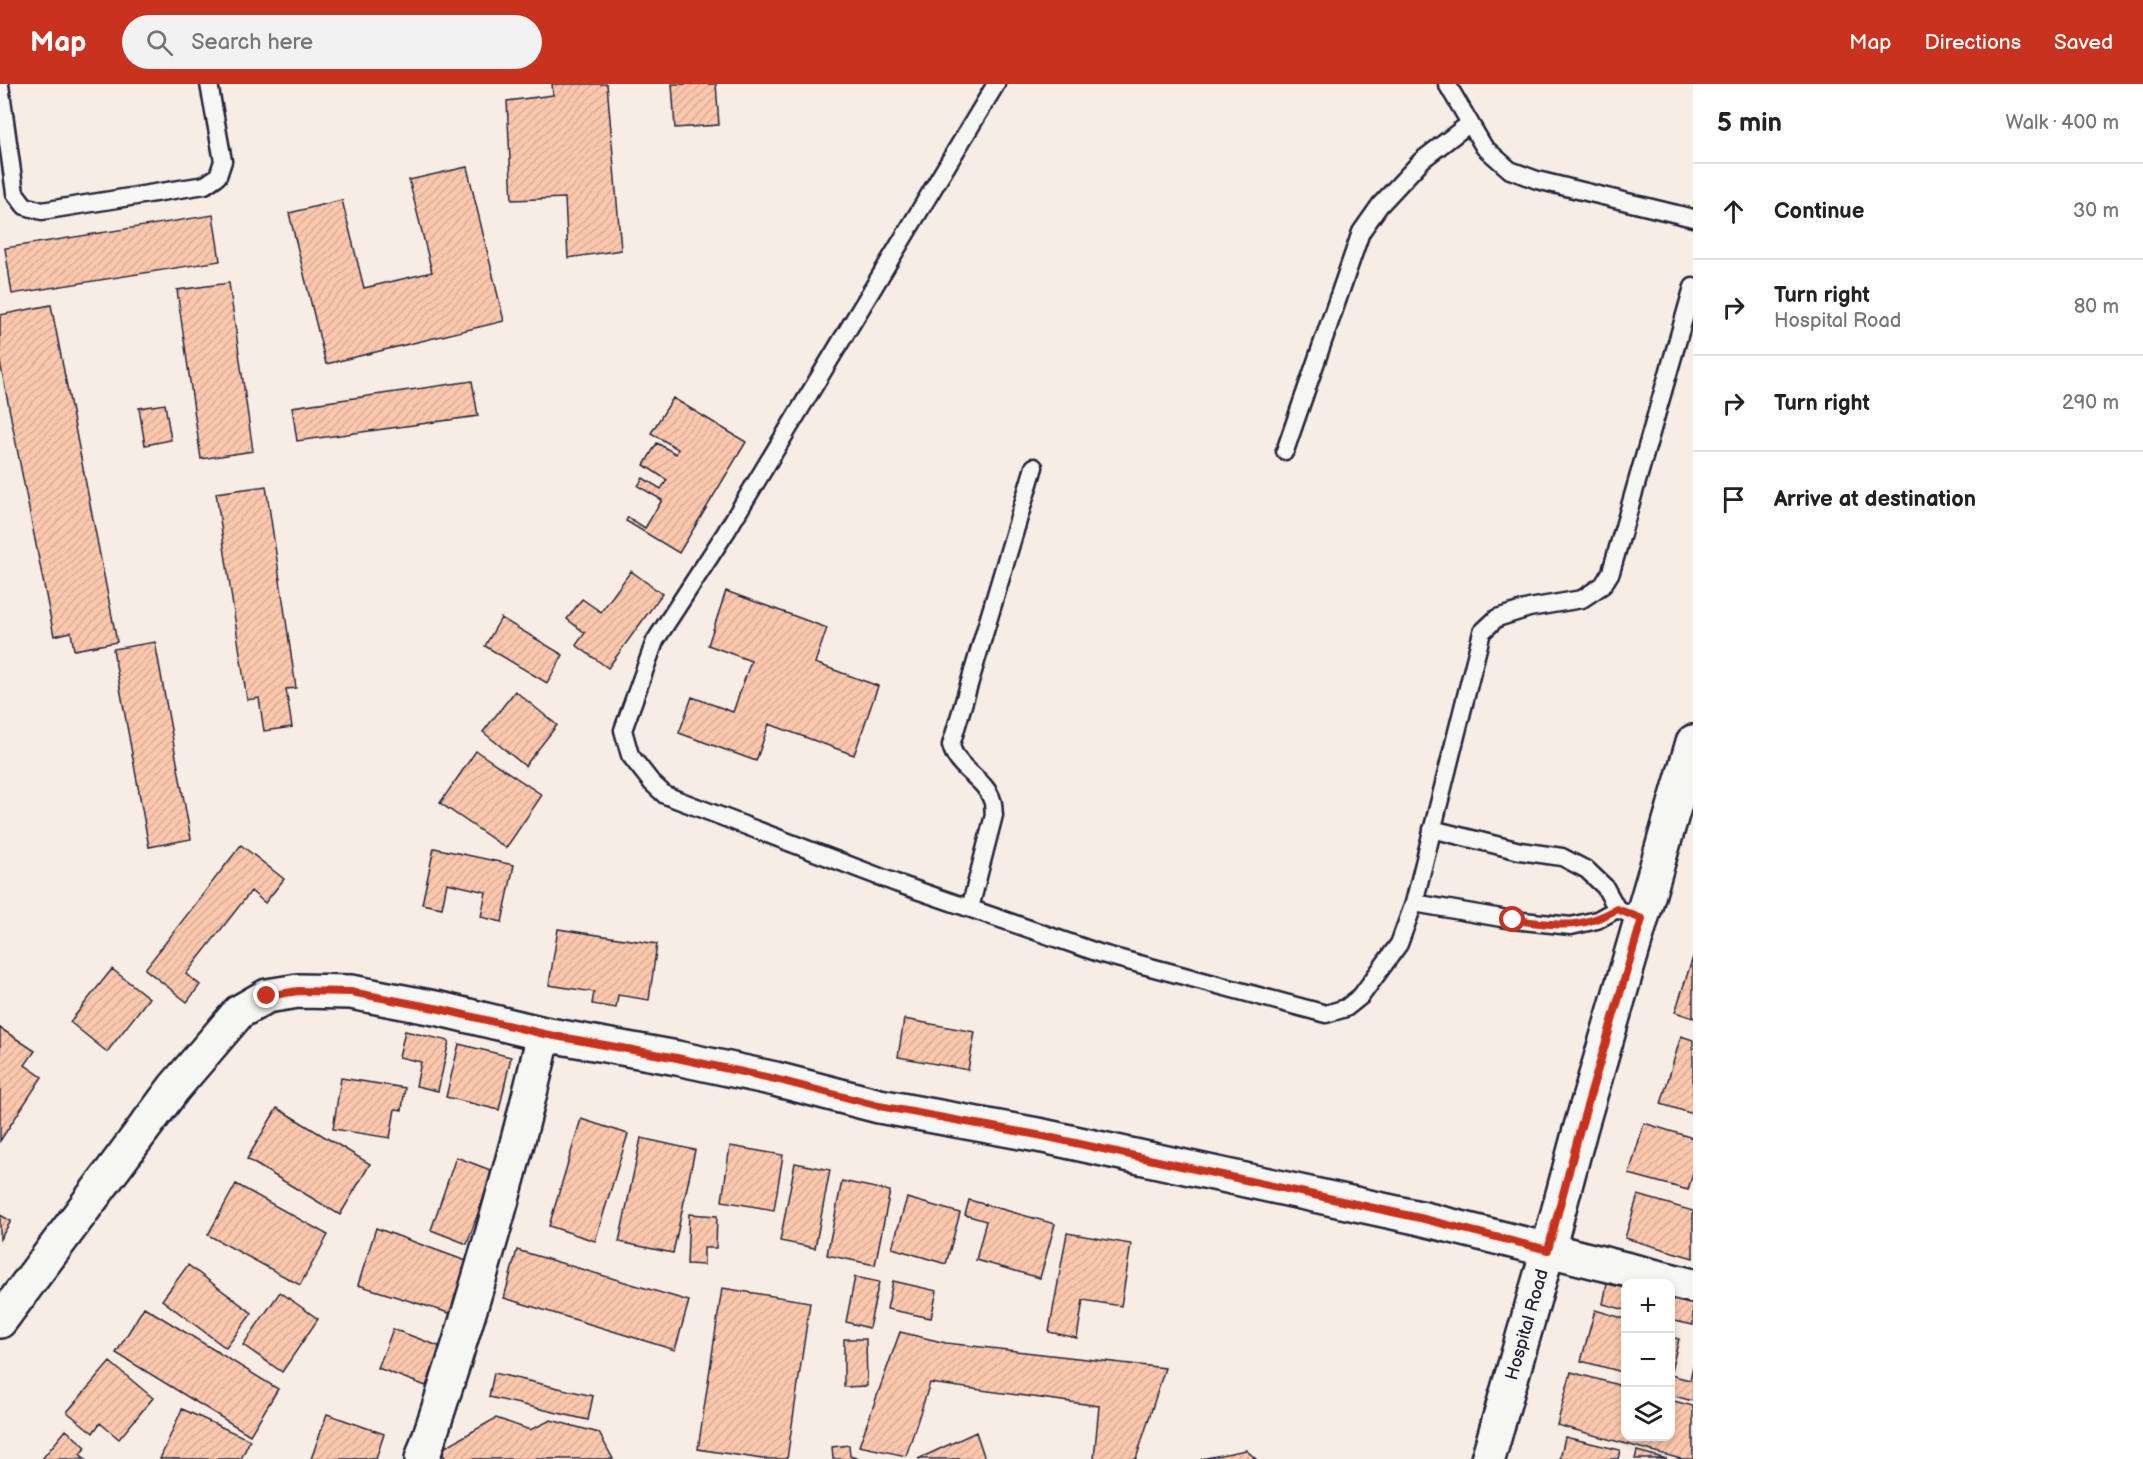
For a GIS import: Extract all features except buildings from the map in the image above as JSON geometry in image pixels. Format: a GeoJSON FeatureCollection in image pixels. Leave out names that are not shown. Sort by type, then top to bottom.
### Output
{"type":"FeatureCollection","features":[{"type":"Feature","properties":{"kind":"street","name":"Hospital Road"},"geometry":{"type":"LineString","coordinates":[[1488,1459],[1580,1130],[1629,914],[1693,742]]}},
{"type":"Feature","properties":{"kind":"street"},"geometry":{"type":"LineString","coordinates":[[0,1321],[174,1088],[239,1012],[267,996],[298,991],[351,992],[440,1009],[544,1034],[677,1058],[775,1079],[879,1106],[1054,1138],[1420,1218],[1693,1286]]}},
{"type":"Feature","properties":{"kind":"street"},"geometry":{"type":"LineString","coordinates":[[422,1459],[498,1218],[523,1128],[544,1034]]}},
{"type":"Feature","properties":{"kind":"lane"},"geometry":{"type":"LineString","coordinates":[[0,85],[15,193],[25,206],[42,211],[205,185],[218,176],[224,161],[209,84]]}},
{"type":"Feature","properties":{"kind":"lane"},"geometry":{"type":"LineString","coordinates":[[996,84],[786,433],[656,641],[623,730],[630,755],[652,783],[665,795],[896,883],[1101,954],[1326,1014],[1346,1008],[1361,996],[1399,944],[1414,903],[1482,632],[1497,618],[1529,608],[1582,599],[1603,585],[1611,572],[1693,287]]}},
{"type":"Feature","properties":{"kind":"lane"},"geometry":{"type":"LineString","coordinates":[[1447,84],[1484,147],[1510,170],[1537,180],[1693,218]]}},
{"type":"Feature","properties":{"kind":"lane"},"geometry":{"type":"LineString","coordinates":[[1285,451],[1361,232],[1380,206],[1422,160],[1470,123]]}},
{"type":"Feature","properties":{"kind":"lane"},"geometry":{"type":"LineString","coordinates":[[970,908],[993,815],[993,800],[954,757],[951,745],[1034,467]]}},
{"type":"Feature","properties":{"kind":"lane"},"geometry":{"type":"LineString","coordinates":[[1432,829],[1520,850],[1562,857],[1587,870],[1629,914]]}},
{"type":"Feature","properties":{"kind":"lane"},"geometry":{"type":"LineString","coordinates":[[1414,903],[1513,920],[1571,926],[1629,914]]}},
{"type":"Feature","properties":{"kind":"route"},"geometry":{"type":"LineString","coordinates":[[267,996],[298,991],[351,992],[440,1009],[544,1034],[677,1058],[775,1079],[879,1106],[1043,1136],[1420,1218],[1548,1250],[1580,1130],[1642,919],[1617,909],[1597,920],[1571,926],[1513,920]]}}]}
